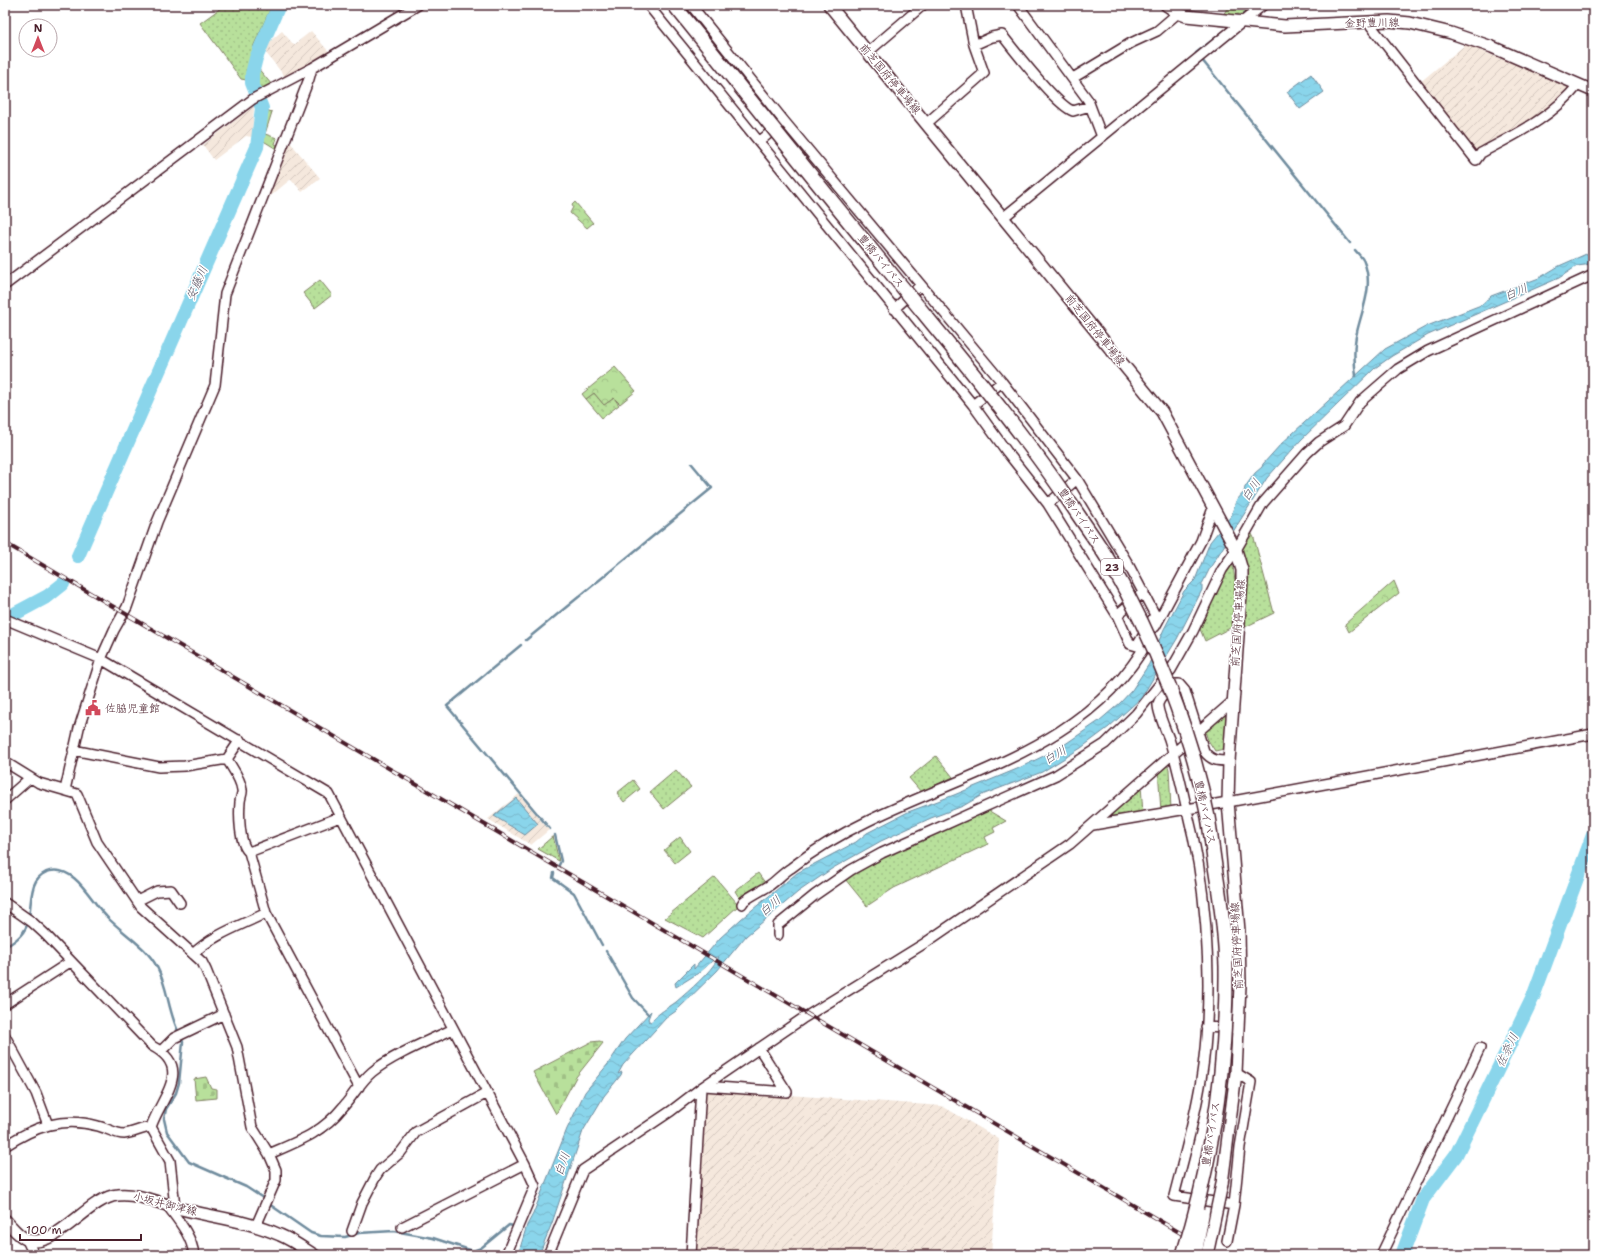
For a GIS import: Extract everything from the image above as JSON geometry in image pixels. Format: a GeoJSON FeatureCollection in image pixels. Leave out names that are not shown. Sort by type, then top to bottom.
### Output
{"type":"FeatureCollection","features":[{"type":"Feature","properties":{"kind":"highway","name":"豊橋バイパス"},"geometry":{"type":"LineString","coordinates":[[674,5],[838,209],[987,390],[1048,469],[1110,564],[1148,638],[1168,685],[1191,754],[1208,816],[1219,893],[1226,966],[1222,1051],[1215,1119],[1203,1187],[1183,1255]]}},
{"type":"Feature","properties":{"kind":"highway","name":"豊橋バイパス"},"geometry":{"type":"LineString","coordinates":[[681,5],[991,386],[1048,462],[1116,562],[1154,638],[1197,752],[1213,815],[1225,892],[1230,969],[1230,1049],[1220,1123],[1207,1192],[1188,1255]]}},
{"type":"Feature","properties":{"kind":"highway"},"geometry":{"type":"LineString","coordinates":[[1195,1255],[1207,1192]]}},
{"type":"Feature","properties":{"kind":"main road","name":"前芝国府停車場線"},"geometry":{"type":"LineString","coordinates":[[829,5],[1162,412],[1236,548],[1242,570],[1242,580],[1229,761],[1228,802],[1239,931],[1240,986],[1236,1073],[1222,1184],[1207,1255]]}},
{"type":"Feature","properties":{"kind":"main road","name":"金野豊川線"},"geometry":{"type":"LineString","coordinates":[[1172,8],[1241,23],[1285,26],[1389,21],[1410,23],[1451,33],[1492,47],[1593,91]]}},
{"type":"Feature","properties":{"kind":"main road","name":"小坂井御津線"},"geometry":{"type":"LineString","coordinates":[[27,1240],[36,1241],[50,1237],[106,1198],[117,1195],[132,1195],[171,1206],[256,1226],[291,1240],[314,1255]]}},
{"type":"Feature","properties":{"kind":"main road"},"geometry":{"type":"LineString","coordinates":[[5,1220],[27,1240]]}},
{"type":"Feature","properties":{"kind":"street"},"geometry":{"type":"LineString","coordinates":[[5,285],[257,97],[312,68],[418,5]]}},
{"type":"Feature","properties":{"kind":"street"},"geometry":{"type":"LineString","coordinates":[[648,5],[973,405],[1007,452],[1048,504],[1117,614],[1130,644],[1137,646],[1155,615],[1144,592],[1077,479],[1002,382],[784,121],[691,5]]}},
{"type":"Feature","properties":{"kind":"street"},"geometry":{"type":"LineString","coordinates":[[868,52],[923,5]]}},
{"type":"Feature","properties":{"kind":"street"},"geometry":{"type":"LineString","coordinates":[[927,123],[984,73],[974,45],[966,5]]}},
{"type":"Feature","properties":{"kind":"street"},"geometry":{"type":"LineString","coordinates":[[1018,5],[1056,58],[1073,78],[1090,106],[1102,138]]}},
{"type":"Feature","properties":{"kind":"street"},"geometry":{"type":"LineString","coordinates":[[1004,218],[1263,5]]}},
{"type":"Feature","properties":{"kind":"street"},"geometry":{"type":"LineString","coordinates":[[1073,78],[1131,43],[1157,31],[1172,8]]}},
{"type":"Feature","properties":{"kind":"street"},"geometry":{"type":"LineString","coordinates":[[1368,22],[1476,160],[1481,153],[1528,127],[1553,111],[1564,102],[1578,85]]}},
{"type":"Feature","properties":{"kind":"street"},"geometry":{"type":"LineString","coordinates":[[974,45],[992,37],[1002,35],[1031,71],[1065,107],[1074,111],[1090,106]]}},
{"type":"Feature","properties":{"kind":"street"},"geometry":{"type":"LineString","coordinates":[[65,790],[73,750],[102,659],[114,630],[127,607],[157,522],[216,385],[225,294],[309,80],[312,68]]}},
{"type":"Feature","properties":{"kind":"street"},"geometry":{"type":"LineString","coordinates":[[760,142],[784,121]]}},
{"type":"Feature","properties":{"kind":"street"},"geometry":{"type":"LineString","coordinates":[[778,935],[778,925],[815,894],[851,870],[882,853],[1056,775],[1105,744],[1136,714],[1170,670],[1193,631],[1222,570],[1263,503],[1307,453],[1319,442],[1344,426],[1360,402],[1398,369],[1428,351],[1593,275]]}},
{"type":"Feature","properties":{"kind":"street"},"geometry":{"type":"LineString","coordinates":[[894,309],[921,285]]}},
{"type":"Feature","properties":{"kind":"street"},"geometry":{"type":"LineString","coordinates":[[973,405],[1002,382]]}},
{"type":"Feature","properties":{"kind":"street"},"geometry":{"type":"LineString","coordinates":[[1048,504],[1077,479]]}},
{"type":"Feature","properties":{"kind":"street"},"geometry":{"type":"LineString","coordinates":[[742,904],[744,901],[770,885],[791,868],[846,832],[1050,739],[1085,715],[1112,691],[1141,654],[1201,541],[1215,510]]}},
{"type":"Feature","properties":{"kind":"street"},"geometry":{"type":"LineString","coordinates":[[1117,614],[1144,592]]}},
{"type":"Feature","properties":{"kind":"street"},"geometry":{"type":"LineString","coordinates":[[8,622],[102,659],[329,794],[525,1164],[535,1186],[506,1255]]}},
{"type":"Feature","properties":{"kind":"street"},"geometry":{"type":"LineString","coordinates":[[1229,761],[1216,761],[1207,756],[1184,691],[1179,684],[1176,684],[1162,697],[1158,707],[1173,753],[1197,855],[1204,911],[1207,965],[1206,1027],[1201,1079],[1174,1196],[1234,1205]]}},
{"type":"Feature","properties":{"kind":"street"},"geometry":{"type":"LineString","coordinates":[[548,1255],[583,1170],[671,1111],[702,1087],[802,1019],[925,943],[1070,844],[1233,701]]}},
{"type":"Feature","properties":{"kind":"street"},"geometry":{"type":"LineString","coordinates":[[1092,825],[1228,802],[1593,734]]}},
{"type":"Feature","properties":{"kind":"street"},"geometry":{"type":"LineString","coordinates":[[73,750],[159,767],[185,766],[227,759],[240,740]]}},
{"type":"Feature","properties":{"kind":"street"},"geometry":{"type":"LineString","coordinates":[[227,759],[236,773],[243,790],[240,800],[242,841],[244,849],[249,852],[266,913],[359,1087]]}},
{"type":"Feature","properties":{"kind":"street"},"geometry":{"type":"LineString","coordinates":[[5,762],[39,784],[77,794],[97,842],[137,901],[157,922],[193,954],[206,970],[237,1047],[249,1118],[252,1127],[269,1154],[276,1170],[276,1180],[256,1226]]}},
{"type":"Feature","properties":{"kind":"street"},"geometry":{"type":"LineString","coordinates":[[5,800],[30,778]]}},
{"type":"Feature","properties":{"kind":"street"},"geometry":{"type":"LineString","coordinates":[[249,852],[340,817]]}},
{"type":"Feature","properties":{"kind":"street"},"geometry":{"type":"LineString","coordinates":[[137,901],[157,891],[171,890],[180,903]]}},
{"type":"Feature","properties":{"kind":"street"},"geometry":{"type":"LineString","coordinates":[[5,903],[28,920],[109,1000],[152,1046],[161,1051],[173,1069],[174,1076],[172,1085],[155,1115],[151,1128],[170,1161],[171,1206],[193,1245],[194,1255]]}},
{"type":"Feature","properties":{"kind":"street"},"geometry":{"type":"LineString","coordinates":[[193,954],[200,947],[266,913]]}},
{"type":"Feature","properties":{"kind":"street"},"geometry":{"type":"LineString","coordinates":[[5,1004],[70,962]]}},
{"type":"Feature","properties":{"kind":"street"},"geometry":{"type":"LineString","coordinates":[[161,1051],[174,1038],[224,1014]]}},
{"type":"Feature","properties":{"kind":"street"},"geometry":{"type":"LineString","coordinates":[[1206,1027],[1238,1029]]}},
{"type":"Feature","properties":{"kind":"street"},"geometry":{"type":"LineString","coordinates":[[269,1154],[311,1136],[327,1124],[343,1108],[366,1077],[380,1066],[453,1029]]}},
{"type":"Feature","properties":{"kind":"street"},"geometry":{"type":"LineString","coordinates":[[5,1036],[36,1094],[48,1124]]}},
{"type":"Feature","properties":{"kind":"street"},"geometry":{"type":"LineString","coordinates":[[702,1087],[787,1092],[759,1048]]}},
{"type":"Feature","properties":{"kind":"street"},"geometry":{"type":"LineString","coordinates":[[1381,1255],[1480,1048]]}},
{"type":"Feature","properties":{"kind":"street"},"geometry":{"type":"LineString","coordinates":[[1227,1241],[1234,1205],[1240,1147],[1251,1082],[1236,1073]]}},
{"type":"Feature","properties":{"kind":"street"},"geometry":{"type":"LineString","coordinates":[[691,1255],[702,1087]]}},
{"type":"Feature","properties":{"kind":"street"},"geometry":{"type":"LineString","coordinates":[[352,1231],[362,1203],[376,1176],[380,1170],[401,1152],[416,1132],[487,1094]]}},
{"type":"Feature","properties":{"kind":"street"},"geometry":{"type":"LineString","coordinates":[[5,1146],[27,1132],[48,1124],[77,1123],[97,1125],[123,1134],[151,1128]]}},
{"type":"Feature","properties":{"kind":"street"},"geometry":{"type":"LineString","coordinates":[[402,1227],[525,1164]]}},
{"type":"Feature","properties":{"kind":"street"},"geometry":{"type":"LineString","coordinates":[[27,1240],[34,1255]]}},
{"type":"Feature","properties":{"kind":"shaded area"},"geometry":{"type":"Polygon","coordinates":[[[282,31],[294,45],[311,31],[330,53],[286,78],[262,48],[282,31]]]}},
{"type":"Feature","properties":{"kind":"shaded area"},"geometry":{"type":"Polygon","coordinates":[[[1466,44],[1571,87],[1559,101],[1551,107],[1502,138],[1475,152],[1419,83],[1466,44]]]}},
{"type":"Feature","properties":{"kind":"shaded area"},"geometry":{"type":"Polygon","coordinates":[[[254,106],[252,137],[246,136],[214,160],[203,145],[254,106]]]}},
{"type":"Feature","properties":{"kind":"shaded area"},"geometry":{"type":"Polygon","coordinates":[[[289,141],[320,178],[302,192],[291,179],[267,199],[289,141]]]}},
{"type":"Feature","properties":{"kind":"shaded area"},"geometry":{"type":"Polygon","coordinates":[[[519,794],[549,830],[531,845],[488,819],[519,794]]]}},
{"type":"Feature","properties":{"kind":"shaded area"},"geometry":{"type":"Polygon","coordinates":[[[705,1089],[942,1106],[999,1139],[991,1255],[738,1255],[695,1252],[705,1089]]]}},
{"type":"Feature","properties":{"kind":"green space"},"geometry":{"type":"Polygon","coordinates":[[[225,5],[272,5],[254,45],[246,80],[241,79],[200,23],[225,5]]]}},
{"type":"Feature","properties":{"kind":"green space"},"geometry":{"type":"Polygon","coordinates":[[[1229,5],[1253,5],[1237,18],[1222,17],[1229,5]]]}},
{"type":"Feature","properties":{"kind":"green space"},"geometry":{"type":"Polygon","coordinates":[[[257,67],[272,85],[257,93],[255,85],[257,67]]]}},
{"type":"Feature","properties":{"kind":"green space"},"geometry":{"type":"Polygon","coordinates":[[[263,109],[272,112],[265,134],[277,138],[275,144],[279,146],[278,150],[262,140],[263,109]]]}},
{"type":"Feature","properties":{"kind":"green space"},"geometry":{"type":"Polygon","coordinates":[[[575,202],[593,223],[587,228],[570,213],[573,207],[572,205],[575,202]]]}},
{"type":"Feature","properties":{"kind":"green space"},"geometry":{"type":"Polygon","coordinates":[[[320,280],[332,295],[315,308],[303,293],[320,280]]]}},
{"type":"Feature","properties":{"kind":"green space"},"geometry":{"type":"Polygon","coordinates":[[[615,367],[636,391],[620,404],[614,398],[604,405],[594,393],[586,399],[582,394],[615,367]]]}},
{"type":"Feature","properties":{"kind":"green space"},"geometry":{"type":"Polygon","coordinates":[[[594,393],[604,405],[614,398],[619,405],[602,418],[586,399],[594,393]]]}},
{"type":"Feature","properties":{"kind":"green space"},"geometry":{"type":"Polygon","coordinates":[[[1250,534],[1252,534],[1254,538],[1274,613],[1245,627],[1247,569],[1240,547],[1250,534]]]}},
{"type":"Feature","properties":{"kind":"green space"},"geometry":{"type":"Polygon","coordinates":[[[1232,559],[1235,581],[1232,627],[1205,641],[1200,629],[1223,570],[1232,559]]]}},
{"type":"Feature","properties":{"kind":"green space"},"geometry":{"type":"Polygon","coordinates":[[[1394,581],[1399,593],[1349,632],[1345,624],[1394,581]]]}},
{"type":"Feature","properties":{"kind":"green space"},"geometry":{"type":"Polygon","coordinates":[[[1227,709],[1224,749],[1215,751],[1208,740],[1204,729],[1227,709]]]}},
{"type":"Feature","properties":{"kind":"green space"},"geometry":{"type":"Polygon","coordinates":[[[936,756],[953,777],[921,792],[909,778],[936,756]]]}},
{"type":"Feature","properties":{"kind":"green space"},"geometry":{"type":"Polygon","coordinates":[[[1166,761],[1169,769],[1171,809],[1161,811],[1158,769],[1166,761]]]}},
{"type":"Feature","properties":{"kind":"green space"},"geometry":{"type":"Polygon","coordinates":[[[676,770],[691,787],[664,809],[650,792],[676,770]]]}},
{"type":"Feature","properties":{"kind":"green space"},"geometry":{"type":"Polygon","coordinates":[[[633,780],[640,789],[624,802],[617,793],[633,780]]]}},
{"type":"Feature","properties":{"kind":"green space"},"geometry":{"type":"Polygon","coordinates":[[[1141,785],[1143,814],[1101,822],[1141,785]]]}},
{"type":"Feature","properties":{"kind":"green space"},"geometry":{"type":"Polygon","coordinates":[[[986,809],[1006,821],[993,828],[995,832],[985,837],[988,844],[894,888],[867,906],[845,879],[884,856],[986,809]]]}},
{"type":"Feature","properties":{"kind":"green space"},"geometry":{"type":"Polygon","coordinates":[[[553,836],[559,861],[538,849],[553,836]]]}},
{"type":"Feature","properties":{"kind":"green space"},"geometry":{"type":"Polygon","coordinates":[[[680,837],[690,851],[675,863],[664,850],[680,837]]]}},
{"type":"Feature","properties":{"kind":"green space"},"geometry":{"type":"Polygon","coordinates":[[[758,873],[766,884],[740,899],[735,891],[758,873]]]}},
{"type":"Feature","properties":{"kind":"green space"},"geometry":{"type":"Polygon","coordinates":[[[715,877],[738,906],[703,938],[665,918],[715,877]]]}},
{"type":"Feature","properties":{"kind":"green space"},"geometry":{"type":"Polygon","coordinates":[[[600,1041],[603,1043],[576,1077],[556,1114],[533,1072],[591,1042],[600,1041]]]}},
{"type":"Feature","properties":{"kind":"green space"},"geometry":{"type":"Polygon","coordinates":[[[206,1077],[211,1088],[217,1089],[217,1098],[196,1100],[194,1079],[206,1077]]]}},
{"type":"Feature","properties":{"kind":"water"},"geometry":{"type":"Polygon","coordinates":[[[1311,74],[1324,92],[1300,109],[1287,92],[1311,74]]]}},
{"type":"Feature","properties":{"kind":"water","name":"白川"},"geometry":{"type":"Polygon","coordinates":[[[1593,251],[1593,264],[1577,266],[1559,278],[1428,335],[1392,356],[1375,368],[1301,440],[1267,478],[1210,568],[1202,584],[1202,590],[1177,639],[1141,698],[1109,727],[1081,748],[1042,772],[982,795],[963,806],[931,818],[881,841],[833,868],[798,892],[746,936],[717,971],[676,1011],[666,1018],[623,1065],[618,1074],[622,1072],[621,1075],[604,1096],[583,1131],[552,1223],[539,1255],[518,1255],[527,1225],[533,1214],[567,1129],[585,1092],[608,1064],[625,1039],[651,1011],[648,1019],[650,1022],[688,992],[710,969],[719,957],[717,957],[700,972],[676,987],[675,983],[694,964],[694,969],[720,938],[797,873],[856,842],[867,833],[908,812],[1017,769],[1058,749],[1099,721],[1120,703],[1132,690],[1149,664],[1164,629],[1184,591],[1195,580],[1210,542],[1231,516],[1236,501],[1244,492],[1245,487],[1255,473],[1262,467],[1281,444],[1385,349],[1427,326],[1481,305],[1491,296],[1539,278],[1559,266],[1593,251]]]}},
{"type":"Feature","properties":{"kind":"water"},"geometry":{"type":"Polygon","coordinates":[[[516,798],[538,824],[525,835],[494,816],[516,798]]]}},
{"type":"Feature","properties":{"kind":"waterway","name":"安藤川"},"geometry":{"type":"LineString","coordinates":[[78,556],[257,147],[262,108],[252,83],[252,74],[256,58],[279,5]]}},
{"type":"Feature","properties":{"kind":"waterway"},"geometry":{"type":"LineString","coordinates":[[1240,17],[1255,5]]}},
{"type":"Feature","properties":{"kind":"waterway"},"geometry":{"type":"LineString","coordinates":[[1197,55],[1196,53],[1223,32]]}},
{"type":"Feature","properties":{"kind":"waterway"},"geometry":{"type":"LineString","coordinates":[[1202,60],[1350,243]]}},
{"type":"Feature","properties":{"kind":"waterway"},"geometry":{"type":"LineString","coordinates":[[1355,250],[1363,260],[1367,271],[1368,280],[1366,297],[1354,349],[1356,376]]}},
{"type":"Feature","properties":{"kind":"waterway"},"geometry":{"type":"LineString","coordinates":[[526,640],[712,488],[692,464]]}},
{"type":"Feature","properties":{"kind":"waterway","name":"安藤川"},"geometry":{"type":"LineString","coordinates":[[5,619],[48,596],[63,584]]}},
{"type":"Feature","properties":{"kind":"waterway"},"geometry":{"type":"LineString","coordinates":[[521,645],[447,706],[550,829]]}},
{"type":"Feature","properties":{"kind":"waterway"},"geometry":{"type":"LineString","coordinates":[[555,835],[561,861],[559,865]]}},
{"type":"Feature","properties":{"kind":"waterway","name":"佐奈川"},"geometry":{"type":"LineString","coordinates":[[1402,1255],[1423,1199],[1456,1155],[1533,997],[1593,835]]}},
{"type":"Feature","properties":{"kind":"waterway"},"geometry":{"type":"LineString","coordinates":[[29,917],[34,885],[40,876],[50,871],[59,871],[75,879],[106,916],[140,946],[152,959],[161,975],[172,1017],[179,1033]]}},
{"type":"Feature","properties":{"kind":"waterway"},"geometry":{"type":"LineString","coordinates":[[554,873],[553,878],[574,893],[602,945]]}},
{"type":"Feature","properties":{"kind":"waterway"},"geometry":{"type":"LineString","coordinates":[[5,947],[20,937],[28,922]]}},
{"type":"Feature","properties":{"kind":"waterway"},"geometry":{"type":"LineString","coordinates":[[606,951],[633,998],[648,1014]]}},
{"type":"Feature","properties":{"kind":"waterway"},"geometry":{"type":"LineString","coordinates":[[181,1037],[183,1042],[179,1083],[176,1093],[166,1109],[164,1119],[167,1132],[189,1162],[246,1187],[266,1200]]}},
{"type":"Feature","properties":{"kind":"waterway"},"geometry":{"type":"LineString","coordinates":[[269,1204],[311,1233],[321,1236],[345,1237],[359,1233],[394,1231],[433,1238],[473,1251],[481,1248],[509,1225],[513,1226]]}},
{"type":"Feature","properties":{"kind":"railway"},"geometry":{"type":"LineString","coordinates":[[5,543],[1218,1255]]}},
{"type":"Feature","properties":{"kind":"place","name":"佐脇児童館"},"geometry":{"type":"Point","coordinates":[93,708]}}]}
